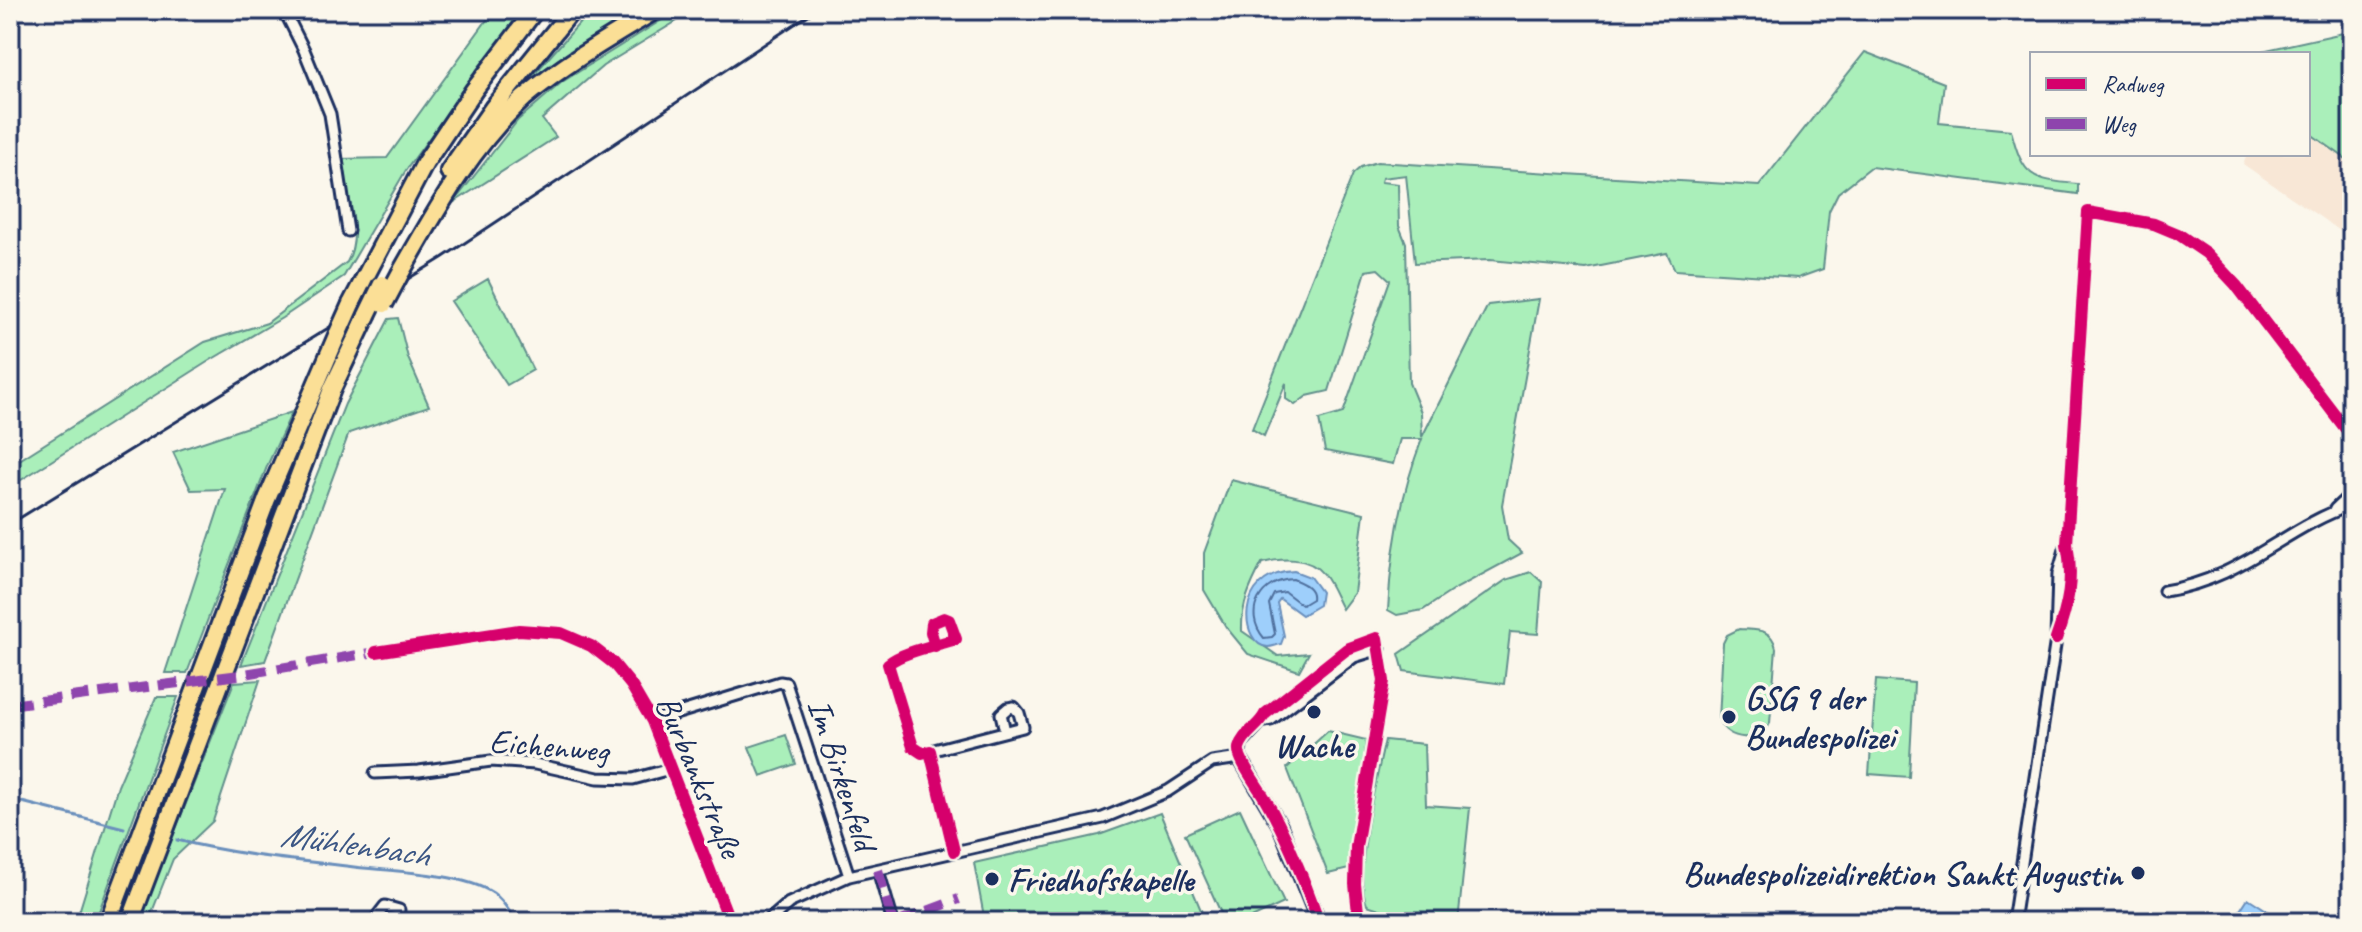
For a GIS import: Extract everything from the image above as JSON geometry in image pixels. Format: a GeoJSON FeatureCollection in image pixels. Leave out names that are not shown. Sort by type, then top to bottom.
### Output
{"type":"FeatureCollection","features":[{"type":"Feature","properties":{"kind":"highway"},"geometry":{"type":"LineString","coordinates":[[108,922],[267,499],[351,304],[413,182],[450,124],[535,10]]}},
{"type":"Feature","properties":{"kind":"highway"},"geometry":{"type":"LineString","coordinates":[[381,248],[475,103],[549,10]]}},
{"type":"Feature","properties":{"kind":"highway"},"geometry":{"type":"LineString","coordinates":[[308,452],[341,393],[384,304],[411,234],[493,108],[572,10]]}},
{"type":"Feature","properties":{"kind":"highway"},"geometry":{"type":"LineString","coordinates":[[130,922],[332,389],[383,284],[413,251],[487,138],[525,98],[556,73],[656,10]]}},
{"type":"Feature","properties":{"kind":"street"},"geometry":{"type":"LineString","coordinates":[[284,10],[319,83],[330,114],[348,231]]}},
{"type":"Feature","properties":{"kind":"street"},"geometry":{"type":"LineString","coordinates":[[2013,922],[2056,639],[2057,582],[2067,544],[2088,212],[2154,224],[2178,234],[2206,253],[2236,285],[2352,437]]}},
{"type":"Feature","properties":{"kind":"street"},"geometry":{"type":"LineString","coordinates":[[2164,591],[2203,583],[2230,572],[2333,511],[2351,495]]}},
{"type":"Feature","properties":{"kind":"street","name":"Burbankstraße"},"geometry":{"type":"LineString","coordinates":[[376,652],[519,630],[561,633],[591,646],[613,663],[631,685],[652,721],[730,922]]}},
{"type":"Feature","properties":{"kind":"street"},"geometry":{"type":"LineString","coordinates":[[1319,922],[1280,826],[1240,758],[1241,744],[1265,714],[1378,643],[1384,671],[1383,694],[1356,847],[1355,884],[1359,922]]}},
{"type":"Feature","properties":{"kind":"street"},"geometry":{"type":"LineString","coordinates":[[935,646],[893,659],[888,664],[913,747],[922,753],[1005,731]]}},
{"type":"Feature","properties":{"kind":"street","name":"Im Birkenfeld"},"geometry":{"type":"LineString","coordinates":[[652,721],[786,683],[849,876]]}},
{"type":"Feature","properties":{"kind":"street"},"geometry":{"type":"LineString","coordinates":[[930,751],[954,851]]}},
{"type":"Feature","properties":{"kind":"street"},"geometry":{"type":"LineString","coordinates":[[767,922],[789,903],[849,876],[1103,818],[1168,791],[1212,762],[1240,758]]}},
{"type":"Feature","properties":{"kind":"street","name":"Eichenweg"},"geometry":{"type":"LineString","coordinates":[[375,773],[419,771],[491,761],[535,764],[598,778],[633,779],[670,769]]}},
{"type":"Feature","properties":{"kind":"street"},"geometry":{"type":"LineString","coordinates":[[878,870],[893,922]]}},
{"type":"Feature","properties":{"kind":"street"},"geometry":{"type":"LineString","coordinates":[[381,922],[378,915],[385,906],[399,910],[397,922]]}},
{"type":"Feature","properties":{"kind":"shaded area"},"geometry":{"type":"Polygon","coordinates":[[[2310,133],[2352,163],[2352,239],[2243,164],[2246,156],[2310,156],[2310,133]]]}},
{"type":"Feature","properties":{"kind":"green space"},"geometry":{"type":"Polygon","coordinates":[[[494,10],[522,10],[406,170],[344,276],[10,487],[10,466],[205,342],[267,323],[347,262],[352,251],[354,225],[340,159],[387,158],[494,10]]]}},
{"type":"Feature","properties":{"kind":"green space"},"geometry":{"type":"Polygon","coordinates":[[[591,10],[638,10],[557,60],[522,88],[591,10]]]}},
{"type":"Feature","properties":{"kind":"green space"},"geometry":{"type":"Polygon","coordinates":[[[678,10],[695,10],[603,66],[542,119],[556,137],[453,203],[518,120],[562,82],[678,10]]]}},
{"type":"Feature","properties":{"kind":"green space"},"geometry":{"type":"Polygon","coordinates":[[[2352,31],[2352,163],[2310,133],[2310,52],[2257,52],[2352,31]]]}},
{"type":"Feature","properties":{"kind":"green space"},"geometry":{"type":"Polygon","coordinates":[[[1865,52],[1944,83],[1939,123],[2011,130],[2020,158],[2032,174],[2050,181],[2078,184],[2078,194],[1871,167],[1838,193],[1829,211],[1823,269],[1798,278],[1675,270],[1667,253],[1586,269],[1490,260],[1415,263],[1406,175],[1382,178],[1381,182],[1398,184],[1399,226],[1406,243],[1409,383],[1421,412],[1422,437],[1488,305],[1539,299],[1502,505],[1508,540],[1522,553],[1423,610],[1397,615],[1388,610],[1398,523],[1422,439],[1400,439],[1393,464],[1325,451],[1319,420],[1343,413],[1390,280],[1378,269],[1366,271],[1329,391],[1307,396],[1295,405],[1286,399],[1286,383],[1264,436],[1252,429],[1353,174],[1361,167],[1377,162],[1759,186],[1865,52]]]}},
{"type":"Feature","properties":{"kind":"green space"},"geometry":{"type":"Polygon","coordinates":[[[488,279],[533,370],[507,385],[451,301],[488,279]]]}},
{"type":"Feature","properties":{"kind":"green space"},"geometry":{"type":"Polygon","coordinates":[[[398,318],[408,358],[429,406],[349,433],[265,661],[241,665],[345,404],[389,319],[398,318]]]}},
{"type":"Feature","properties":{"kind":"green space"},"geometry":{"type":"Polygon","coordinates":[[[292,412],[268,464],[187,673],[165,673],[225,489],[191,490],[173,452],[292,412]]]}},
{"type":"Feature","properties":{"kind":"green space"},"geometry":{"type":"Polygon","coordinates":[[[1231,480],[1364,513],[1354,593],[1342,609],[1323,574],[1303,561],[1262,563],[1250,588],[1242,631],[1278,656],[1309,653],[1299,671],[1248,654],[1226,627],[1204,590],[1204,553],[1231,480]]]}},
{"type":"Feature","properties":{"kind":"green space"},"geometry":{"type":"Polygon","coordinates":[[[1531,572],[1542,582],[1538,634],[1510,632],[1504,684],[1404,671],[1399,654],[1506,580],[1531,572]]]}},
{"type":"Feature","properties":{"kind":"green space"},"geometry":{"type":"Polygon","coordinates":[[[1739,629],[1767,633],[1776,648],[1770,723],[1766,730],[1752,737],[1736,736],[1719,720],[1723,643],[1727,635],[1739,629]]]}},
{"type":"Feature","properties":{"kind":"green space"},"geometry":{"type":"Polygon","coordinates":[[[260,680],[213,821],[173,859],[148,922],[139,922],[234,682],[260,680]]]}},
{"type":"Feature","properties":{"kind":"green space"},"geometry":{"type":"Polygon","coordinates":[[[1876,680],[1914,683],[1909,777],[1869,774],[1876,680]]]}},
{"type":"Feature","properties":{"kind":"green space"},"geometry":{"type":"Polygon","coordinates":[[[156,697],[178,697],[95,922],[76,922],[118,786],[156,697]]]}},
{"type":"Feature","properties":{"kind":"green space"},"geometry":{"type":"Polygon","coordinates":[[[1328,731],[1366,740],[1349,869],[1328,874],[1287,768],[1328,731]]]}},
{"type":"Feature","properties":{"kind":"green space"},"geometry":{"type":"Polygon","coordinates":[[[786,735],[796,764],[761,776],[749,747],[786,735]]]}},
{"type":"Feature","properties":{"kind":"green space"},"geometry":{"type":"Polygon","coordinates":[[[1385,740],[1424,744],[1426,805],[1470,808],[1458,922],[1419,922],[1367,905],[1363,890],[1364,848],[1385,740]]]}},
{"type":"Feature","properties":{"kind":"green space"},"geometry":{"type":"Polygon","coordinates":[[[1240,809],[1284,903],[1243,922],[1225,922],[1185,834],[1240,809]]]}},
{"type":"Feature","properties":{"kind":"green space"},"geometry":{"type":"Polygon","coordinates":[[[1160,813],[1206,922],[985,922],[974,863],[1099,835],[1160,813]]]}},
{"type":"Feature","properties":{"kind":"water"},"geometry":{"type":"Polygon","coordinates":[[[1294,571],[1310,577],[1321,592],[1319,605],[1302,615],[1280,599],[1277,603],[1284,636],[1281,644],[1268,647],[1259,644],[1248,624],[1251,596],[1260,584],[1274,575],[1294,571]]]}},
{"type":"Feature","properties":{"kind":"water"},"geometry":{"type":"Polygon","coordinates":[[[2248,898],[2285,922],[2233,921],[2248,898]]]}},
{"type":"Feature","properties":{"kind":"waterway"},"geometry":{"type":"LineString","coordinates":[[10,799],[124,828]]}},
{"type":"Feature","properties":{"kind":"waterway","name":"Mühlenbach"},"geometry":{"type":"LineString","coordinates":[[177,840],[221,850],[464,881],[493,893],[513,917]]}},
{"type":"Feature","properties":{"kind":"railway"},"geometry":{"type":"LineString","coordinates":[[10,524],[442,258],[816,10]]}},
{"type":"Feature","properties":{"kind":"marked path"},"geometry":{"type":"LineString","coordinates":[[10,705],[239,675],[376,652]]}},
{"type":"Feature","properties":{"kind":"marked path"},"geometry":{"type":"LineString","coordinates":[[878,870],[893,922]]}},
{"type":"Feature","properties":{"kind":"marked path"},"geometry":{"type":"LineString","coordinates":[[899,922],[959,899]]}},
{"type":"Feature","properties":{"kind":"cycle path"},"geometry":{"type":"LineString","coordinates":[[2056,639],[2067,604],[2070,581],[2067,544],[2088,212],[2154,224],[2178,234],[2206,253],[2236,285],[2352,437]]}},
{"type":"Feature","properties":{"kind":"cycle path"},"geometry":{"type":"LineString","coordinates":[[935,646],[931,632],[932,623],[944,618],[949,620],[956,639],[940,644],[930,646],[910,652],[888,664],[913,747],[922,753],[930,751],[954,851]]}},
{"type":"Feature","properties":{"kind":"cycle path"},"geometry":{"type":"LineString","coordinates":[[376,652],[519,630],[561,633],[591,646],[613,663],[631,685],[652,721],[730,922]]}},
{"type":"Feature","properties":{"kind":"cycle path"},"geometry":{"type":"LineString","coordinates":[[1319,922],[1288,842],[1244,765],[1239,748],[1265,714],[1347,649],[1377,638],[1384,681],[1356,847],[1355,884],[1359,922]]}},
{"type":"Feature","properties":{"kind":"place","name":"Wache"},"geometry":{"type":"Point","coordinates":[1314,712]}},
{"type":"Feature","properties":{"kind":"place","name":"GSG 9 der Bundespolizei"},"geometry":{"type":"Point","coordinates":[1729,717]}},
{"type":"Feature","properties":{"kind":"place","name":"Bundespolizeidirektion Sankt Augustin"},"geometry":{"type":"Point","coordinates":[2138,873]}},
{"type":"Feature","properties":{"kind":"place","name":"Friedhofskapelle"},"geometry":{"type":"Point","coordinates":[992,879]}}]}
